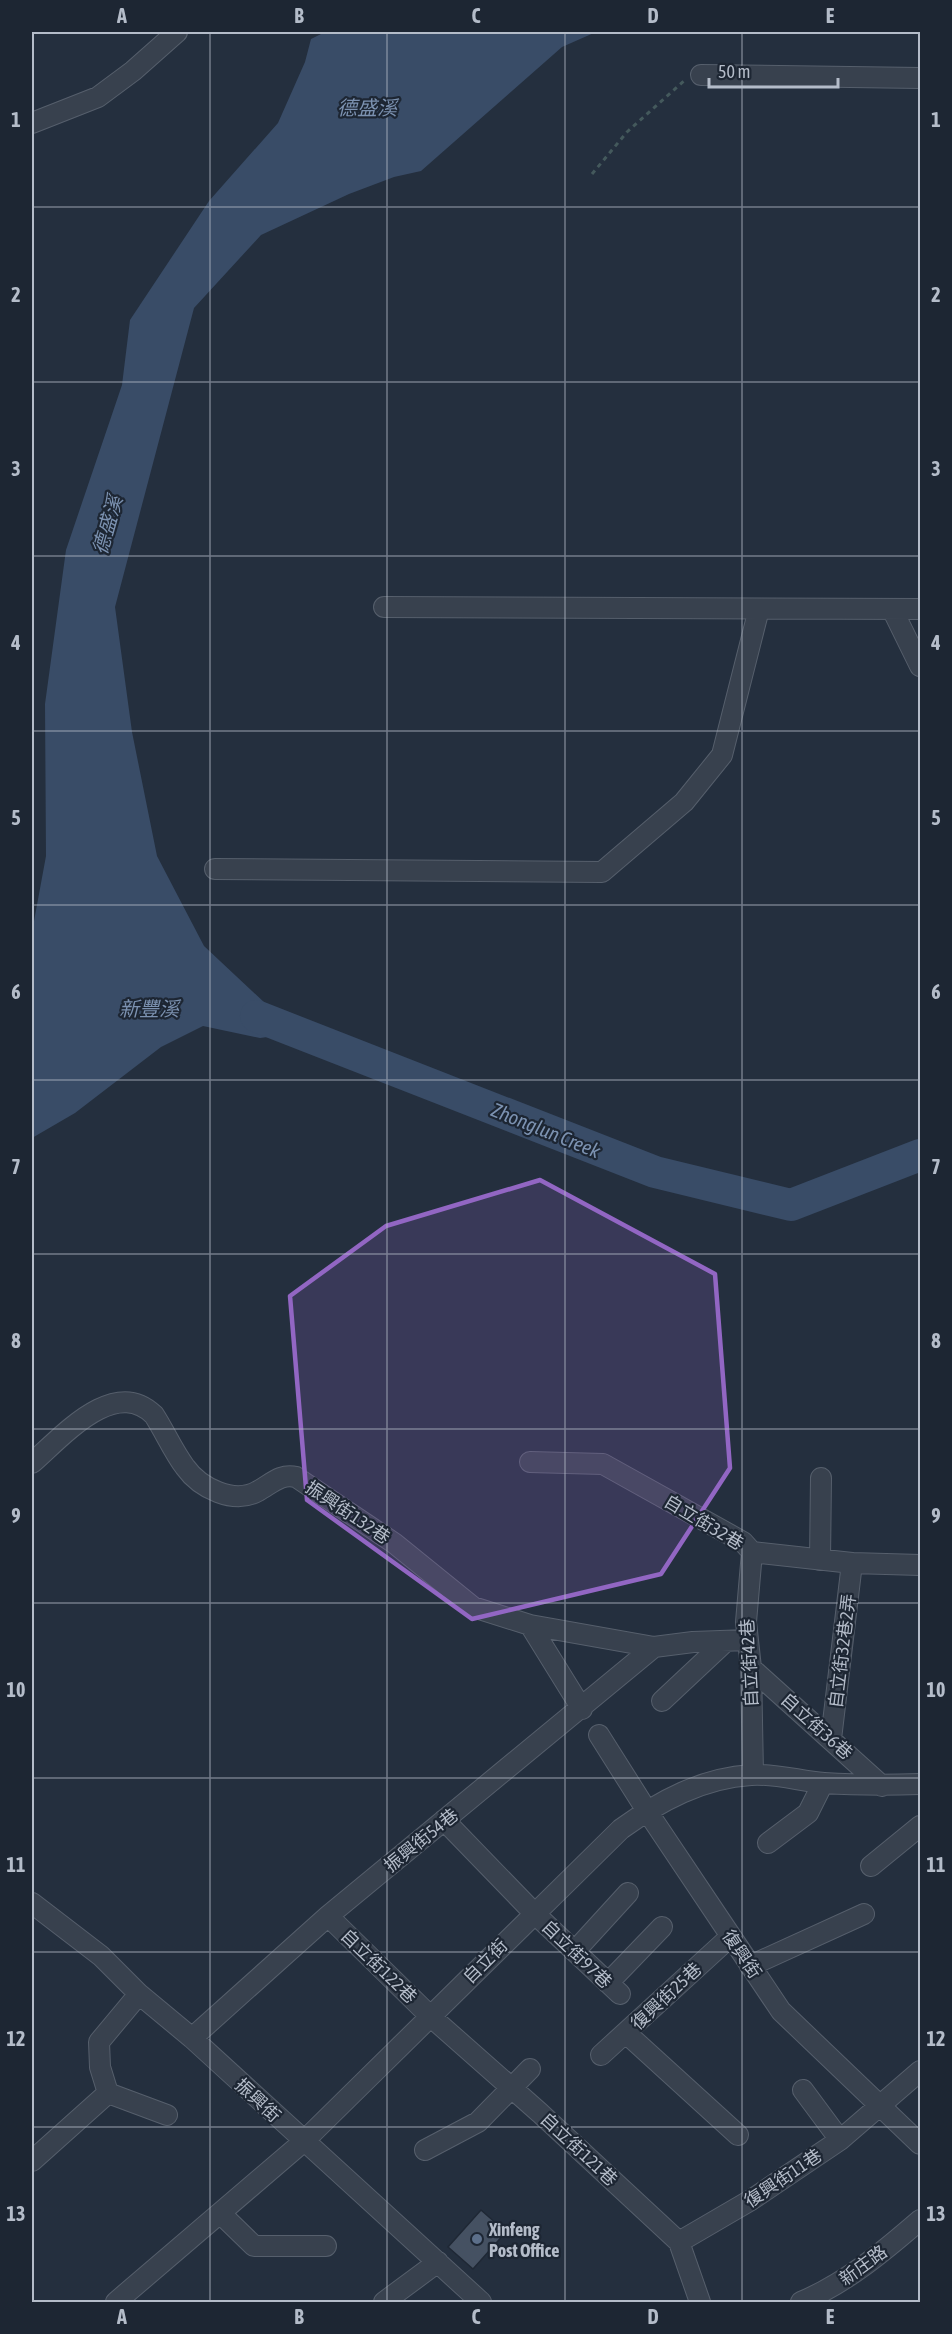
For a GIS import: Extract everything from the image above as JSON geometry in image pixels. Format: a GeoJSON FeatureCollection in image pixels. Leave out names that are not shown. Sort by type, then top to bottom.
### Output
{"type":"FeatureCollection","features":[{"type":"Feature","properties":{"kind":"street"},"geometry":{"type":"LineString","coordinates":[[32,123],[98,97],[133,72],[177,32]]}},
{"type":"Feature","properties":{"kind":"street"},"geometry":{"type":"LineString","coordinates":[[701,75],[921,78]]}},
{"type":"Feature","properties":{"kind":"street"},"geometry":{"type":"LineString","coordinates":[[384,608],[921,609]]}},
{"type":"Feature","properties":{"kind":"street"},"geometry":{"type":"LineString","coordinates":[[215,869],[602,872],[684,802],[722,754],[759,609]]}},
{"type":"Feature","properties":{"kind":"street"},"geometry":{"type":"LineString","coordinates":[[892,609],[921,666]]}},
{"type":"Feature","properties":{"kind":"street","name":"振興街132巷"},"geometry":{"type":"LineString","coordinates":[[32,1463],[83,1419],[107,1405],[130,1401],[147,1409],[153,1415],[186,1469],[203,1485],[229,1496],[241,1496],[255,1493],[283,1476],[296,1477],[394,1543],[473,1607],[530,1625]]}},
{"type":"Feature","properties":{"kind":"street","name":"自立街32巷"},"geometry":{"type":"LineString","coordinates":[[530,1462],[603,1464],[743,1542],[752,1552],[852,1563],[921,1565]]}},
{"type":"Feature","properties":{"kind":"street"},"geometry":{"type":"LineString","coordinates":[[820,1560],[822,1478]]}},
{"type":"Feature","properties":{"kind":"street","name":"自立街42巷"},"geometry":{"type":"LineString","coordinates":[[752,1552],[746,1622],[751,1668],[753,1774]]}},
{"type":"Feature","properties":{"kind":"street","name":"自立街32巷2弄"},"geometry":{"type":"LineString","coordinates":[[831,1739],[852,1563]]}},
{"type":"Feature","properties":{"kind":"street"},"geometry":{"type":"LineString","coordinates":[[530,1625],[654,1647],[693,1642],[747,1640]]}},
{"type":"Feature","properties":{"kind":"street"},"geometry":{"type":"LineString","coordinates":[[530,1625],[582,1709]]}},
{"type":"Feature","properties":{"kind":"street"},"geometry":{"type":"LineString","coordinates":[[662,1701],[725,1642]]}},
{"type":"Feature","properties":{"kind":"street","name":"振興街54巷"},"geometry":{"type":"LineString","coordinates":[[192,2038],[328,1916],[582,1709],[654,1647]]}},
{"type":"Feature","properties":{"kind":"street","name":"自立街36巷"},"geometry":{"type":"LineString","coordinates":[[751,1668],[882,1786]]}},
{"type":"Feature","properties":{"kind":"street","name":"復興街"},"geometry":{"type":"LineString","coordinates":[[599,1735],[730,1937],[781,2011],[921,2144]]}},
{"type":"Feature","properties":{"kind":"street"},"geometry":{"type":"LineString","coordinates":[[921,1771],[921,1791]]}},
{"type":"Feature","properties":{"kind":"street","name":"自立街"},"geometry":{"type":"LineString","coordinates":[[116,2302],[303,2142],[621,1829],[647,1811],[691,1788],[726,1778],[753,1774],[823,1783],[882,1786],[920,1784]]}},
{"type":"Feature","properties":{"kind":"street"},"geometry":{"type":"LineString","coordinates":[[768,1843],[808,1813],[823,1783]]}},
{"type":"Feature","properties":{"kind":"street","name":"自立街97巷"},"geometry":{"type":"LineString","coordinates":[[444,1820],[534,1913],[614,1988],[662,1928]]}},
{"type":"Feature","properties":{"kind":"street"},"geometry":{"type":"LineString","coordinates":[[871,1866],[921,1826]]}},
{"type":"Feature","properties":{"kind":"street"},"geometry":{"type":"LineString","coordinates":[[574,1951],[628,1893]]}},
{"type":"Feature","properties":{"kind":"street","name":"振興街"},"geometry":{"type":"LineString","coordinates":[[32,1903],[101,1956],[139,1994],[192,2038],[303,2142],[481,2302]]}},
{"type":"Feature","properties":{"kind":"street"},"geometry":{"type":"LineString","coordinates":[[750,1966],[864,1914]]}},
{"type":"Feature","properties":{"kind":"street","name":"自立街122巷"},"geometry":{"type":"LineString","coordinates":[[328,1916],[430,2016]]}},
{"type":"Feature","properties":{"kind":"street","name":"復興街25巷"},"geometry":{"type":"LineString","coordinates":[[601,2055],[730,1937]]}},
{"type":"Feature","properties":{"kind":"street"},"geometry":{"type":"LineString","coordinates":[[108,2093],[100,2067],[99,2042],[139,1994]]}},
{"type":"Feature","properties":{"kind":"street","name":"自立街121巷"},"geometry":{"type":"LineString","coordinates":[[430,2016],[679,2242],[700,2302]]}},
{"type":"Feature","properties":{"kind":"street"},"geometry":{"type":"LineString","coordinates":[[626,2033],[738,2135]]}},
{"type":"Feature","properties":{"kind":"street"},"geometry":{"type":"LineString","coordinates":[[425,2150],[478,2122],[513,2089],[530,2069]]}},
{"type":"Feature","properties":{"kind":"street","name":"復興街11巷"},"geometry":{"type":"LineString","coordinates":[[679,2242],[751,2200],[840,2140],[879,2103],[921,2071]]}},
{"type":"Feature","properties":{"kind":"street"},"geometry":{"type":"LineString","coordinates":[[803,2090],[840,2140]]}},
{"type":"Feature","properties":{"kind":"street"},"geometry":{"type":"LineString","coordinates":[[108,2093],[167,2115]]}},
{"type":"Feature","properties":{"kind":"street"},"geometry":{"type":"LineString","coordinates":[[32,2161],[108,2093]]}},
{"type":"Feature","properties":{"kind":"street"},"geometry":{"type":"LineString","coordinates":[[220,2213],[254,2246],[326,2246]]}},
{"type":"Feature","properties":{"kind":"street","name":"新庄路"},"geometry":{"type":"LineString","coordinates":[[813,2300],[882,2253],[921,2220]]}},
{"type":"Feature","properties":{"kind":"street"},"geometry":{"type":"LineString","coordinates":[[384,2302],[438,2262]]}},
{"type":"Feature","properties":{"kind":"path"},"geometry":{"type":"LineString","coordinates":[[592,174],[627,132],[675,88],[683,81],[701,75]]}},
{"type":"Feature","properties":{"kind":"highlighted area"},"geometry":{"type":"Polygon","coordinates":[[[540,1180],[715,1274],[730,1468],[661,1574],[472,1619],[307,1500],[290,1296],[386,1226],[540,1180]]]}},
{"type":"Feature","properties":{"kind":"water","name":"德盛溪"},"geometry":{"type":"Polygon","coordinates":[[[325,32],[596,32],[562,47],[421,171],[394,177],[349,194],[261,235],[194,308],[115,607],[132,732],[157,856],[204,946],[297,1033],[260,1038],[203,1026],[161,1047],[75,1113],[32,1138],[32,932],[46,856],[45,704],[66,550],[122,385],[130,320],[209,201],[278,123],[305,62],[311,39],[325,32]]]}},
{"type":"Feature","properties":{"kind":"building","name":"Xinfeng Post Office"},"geometry":{"type":"Polygon","coordinates":[[[481,2210],[506,2232],[473,2269],[448,2247],[481,2210]]]}},
{"type":"Feature","properties":{"kind":"waterway","name":"Zhonglun Creek"},"geometry":{"type":"LineString","coordinates":[[256,1016],[655,1172],[791,1205],[920,1155]]}},
{"type":"Feature","properties":{"kind":"place","name":"Xinfeng Post Office"},"geometry":{"type":"Point","coordinates":[477,2239]}},
{"type":"Feature","properties":{"kind":"water label","name":"新豐溪"},"geometry":{"type":"Point","coordinates":[149,1008]}}]}
